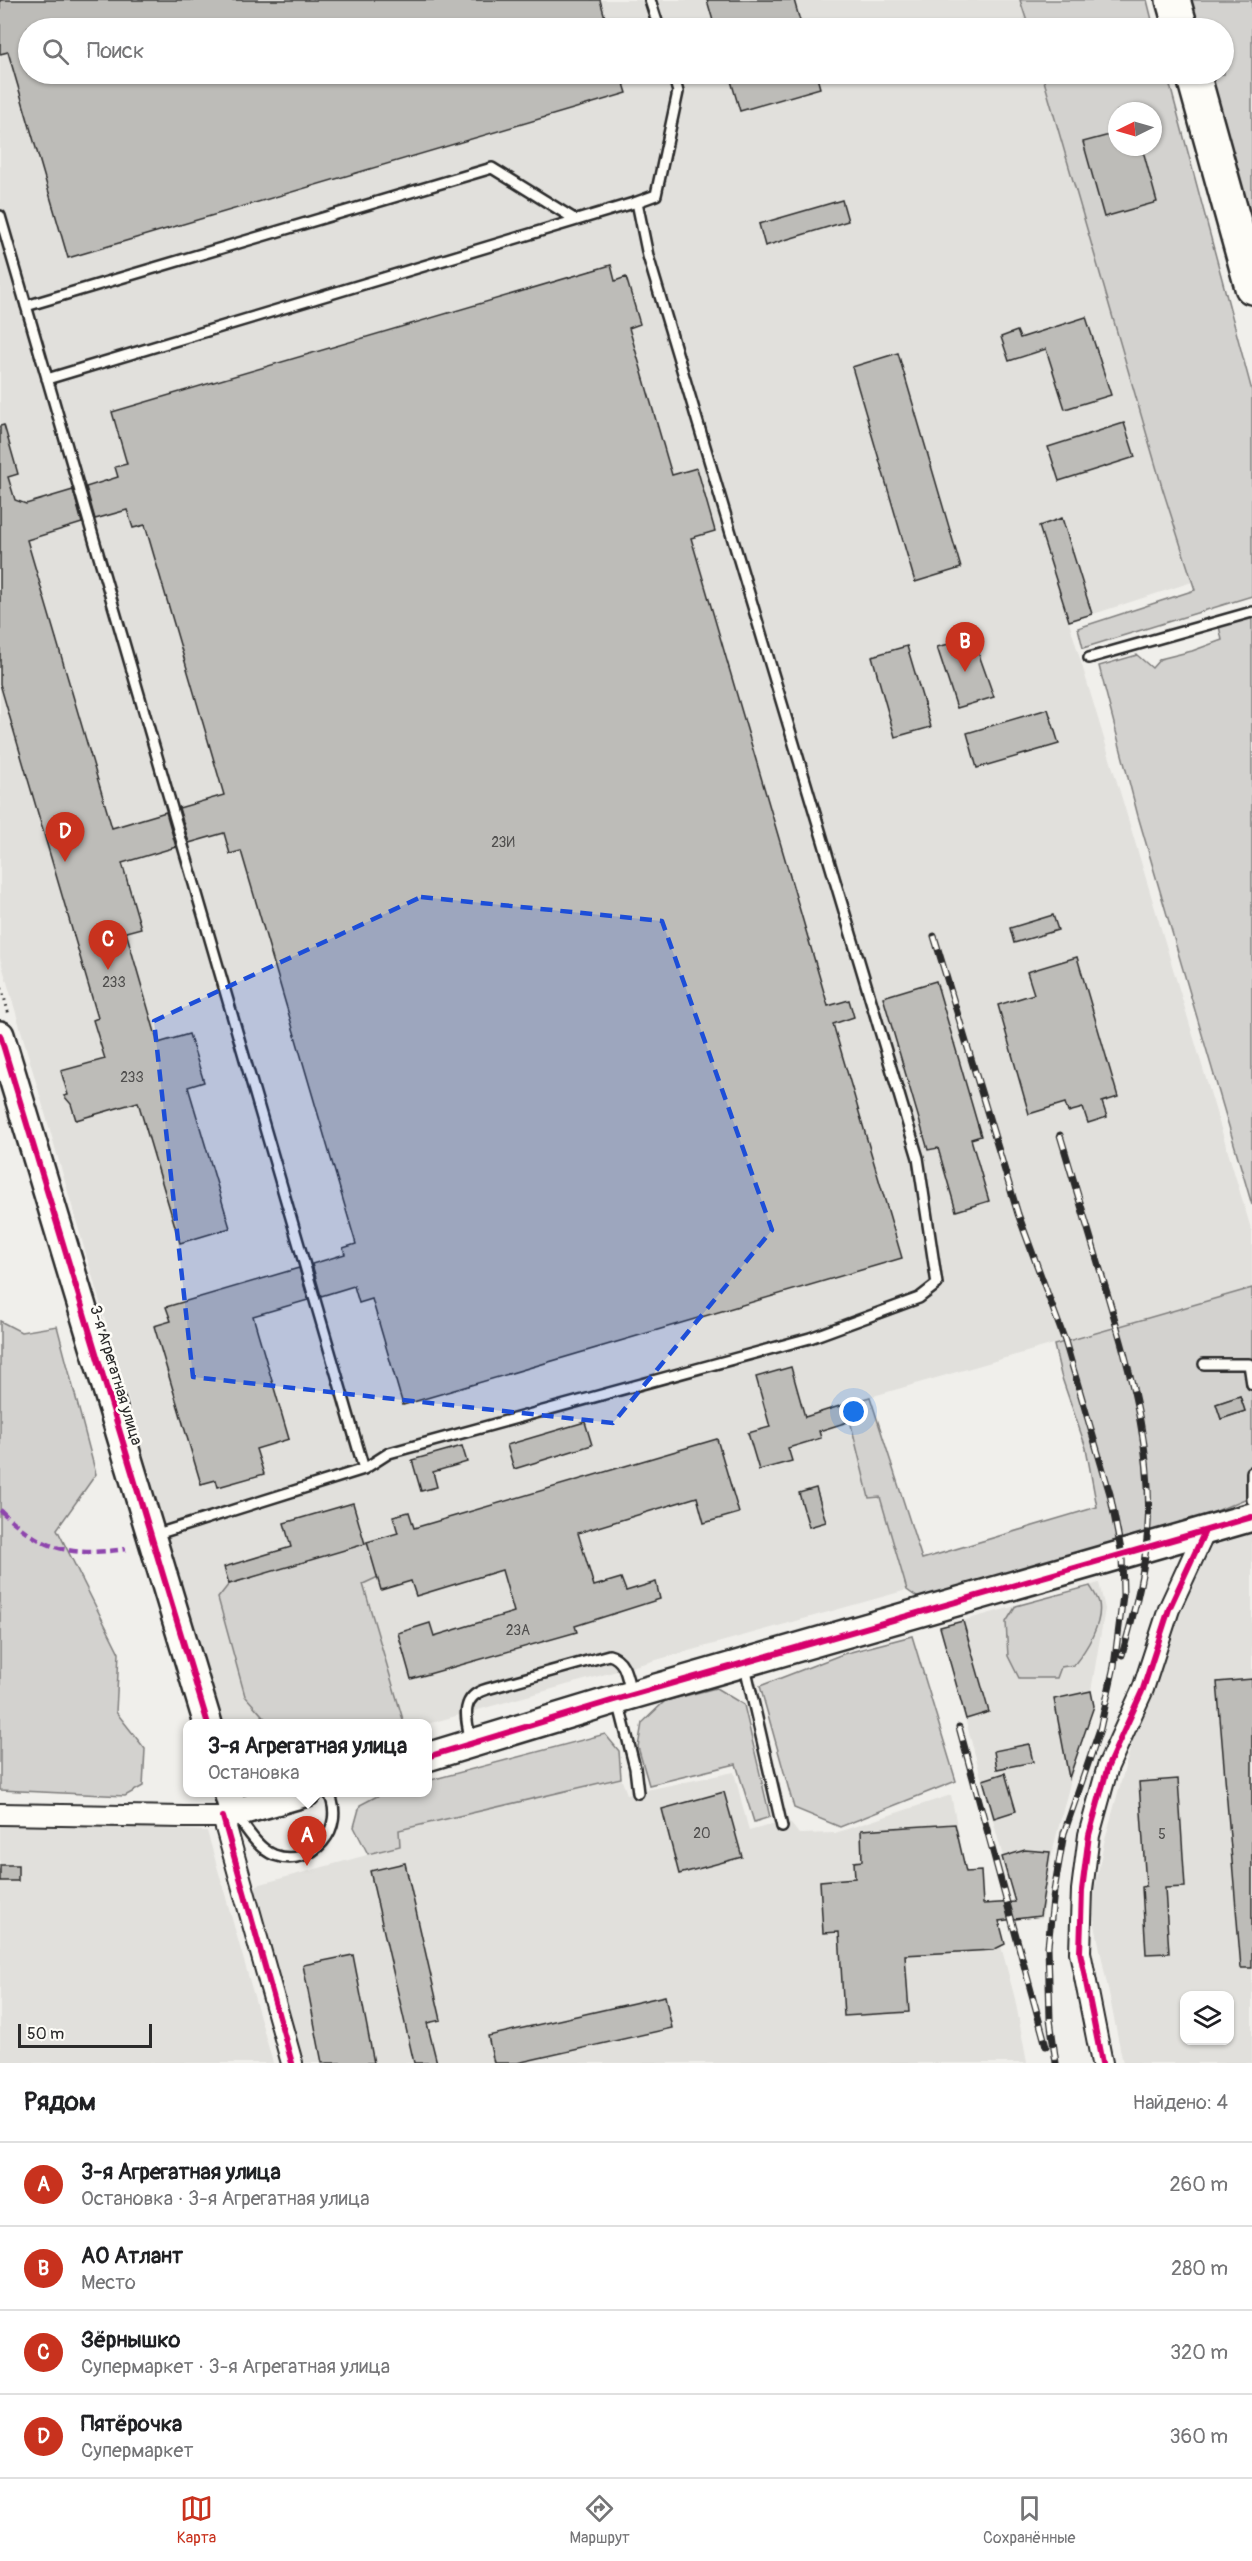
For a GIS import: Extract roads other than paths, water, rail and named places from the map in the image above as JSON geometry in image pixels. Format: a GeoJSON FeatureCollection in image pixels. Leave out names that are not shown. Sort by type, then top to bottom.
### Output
{"type":"FeatureCollection","features":[{"type":"Feature","properties":{"kind":"highway"},"geometry":{"type":"LineString","coordinates":[[1173,0],[1178,18]]}},
{"type":"Feature","properties":{"kind":"highway"},"geometry":{"type":"LineString","coordinates":[[1196,84],[1252,287]]}},
{"type":"Feature","properties":{"kind":"street","name":"3-я Агрегатная улица"},"geometry":{"type":"LineString","coordinates":[[0,1035],[207,1719]]}},
{"type":"Feature","properties":{"kind":"street"},"geometry":{"type":"LineString","coordinates":[[432,1755],[625,1697],[1252,1517]]}},
{"type":"Feature","properties":{"kind":"street"},"geometry":{"type":"LineString","coordinates":[[1102,2063],[1080,1952],[1082,1890],[1089,1835],[1108,1766],[1143,1689],[1169,1609],[1205,1531]]}},
{"type":"Feature","properties":{"kind":"street"},"geometry":{"type":"LineString","coordinates":[[0,1814],[228,1807],[281,1797]]}},
{"type":"Feature","properties":{"kind":"street"},"geometry":{"type":"LineString","coordinates":[[228,1807],[292,2063]]}},
{"type":"Feature","properties":{"kind":"lane"},"geometry":{"type":"LineString","coordinates":[[651,0],[656,18]]}},
{"type":"Feature","properties":{"kind":"lane"},"geometry":{"type":"LineString","coordinates":[[47,379],[656,195],[678,92],[676,84]]}},
{"type":"Feature","properties":{"kind":"lane"},"geometry":{"type":"LineString","coordinates":[[26,306],[492,168],[576,220]]}},
{"type":"Feature","properties":{"kind":"lane"},"geometry":{"type":"LineString","coordinates":[[152,1536],[364,1469],[389,1453],[810,1338],[919,1298],[937,1284],[918,1158],[655,279],[637,202]]}},
{"type":"Feature","properties":{"kind":"lane"},"geometry":{"type":"LineString","coordinates":[[0,216],[364,1469]]}},
{"type":"Feature","properties":{"kind":"lane"},"geometry":{"type":"LineString","coordinates":[[1089,658],[1252,612]]}},
{"type":"Feature","properties":{"kind":"lane"},"geometry":{"type":"LineString","coordinates":[[1204,1364],[1249,1364],[1252,1384]]}},
{"type":"Feature","properties":{"kind":"lane"},"geometry":{"type":"LineString","coordinates":[[1252,1472],[1252,1500]]}},
{"type":"Feature","properties":{"kind":"lane"},"geometry":{"type":"LineString","coordinates":[[472,1743],[466,1711],[472,1697],[478,1692],[609,1655],[622,1663],[638,1793]]}},
{"type":"Feature","properties":{"kind":"lane"},"geometry":{"type":"LineString","coordinates":[[744,1663],[782,1827]]}},
{"type":"Feature","properties":{"kind":"lane"},"geometry":{"type":"LineString","coordinates":[[228,1807],[261,1847],[280,1856],[302,1856],[315,1850],[326,1840],[332,1827],[334,1813],[329,1797]]}},
{"type":"Feature","properties":{"kind":"railway"},"geometry":{"type":"LineString","coordinates":[[934,936],[1018,1214],[1065,1341],[1110,1494],[1122,1555],[1123,1595],[1114,1666],[1100,1729],[1064,1833],[1054,1891],[1048,1946],[1050,2019],[1056,2063]]}},
{"type":"Feature","properties":{"kind":"railway"},"geometry":{"type":"LineString","coordinates":[[1060,1135],[1125,1355],[1145,1451],[1148,1483],[1146,1548],[1133,1615],[1122,1655]]}},
{"type":"Feature","properties":{"kind":"railway"},"geometry":{"type":"LineString","coordinates":[[959,1727],[1046,2046]]}},
{"type":"Feature","properties":{"kind":"place","name":"АО Атлант"},"geometry":{"type":"Point","coordinates":[965,672]}},
{"type":"Feature","properties":{"kind":"place","name":"Пятёрочка"},"geometry":{"type":"Point","coordinates":[65,862]}},
{"type":"Feature","properties":{"kind":"place","name":"Зёрнышко"},"geometry":{"type":"Point","coordinates":[108,970]}},
{"type":"Feature","properties":{"kind":"place","name":"3-я Агрегатная улица"},"geometry":{"type":"Point","coordinates":[307,1866]}}]}
